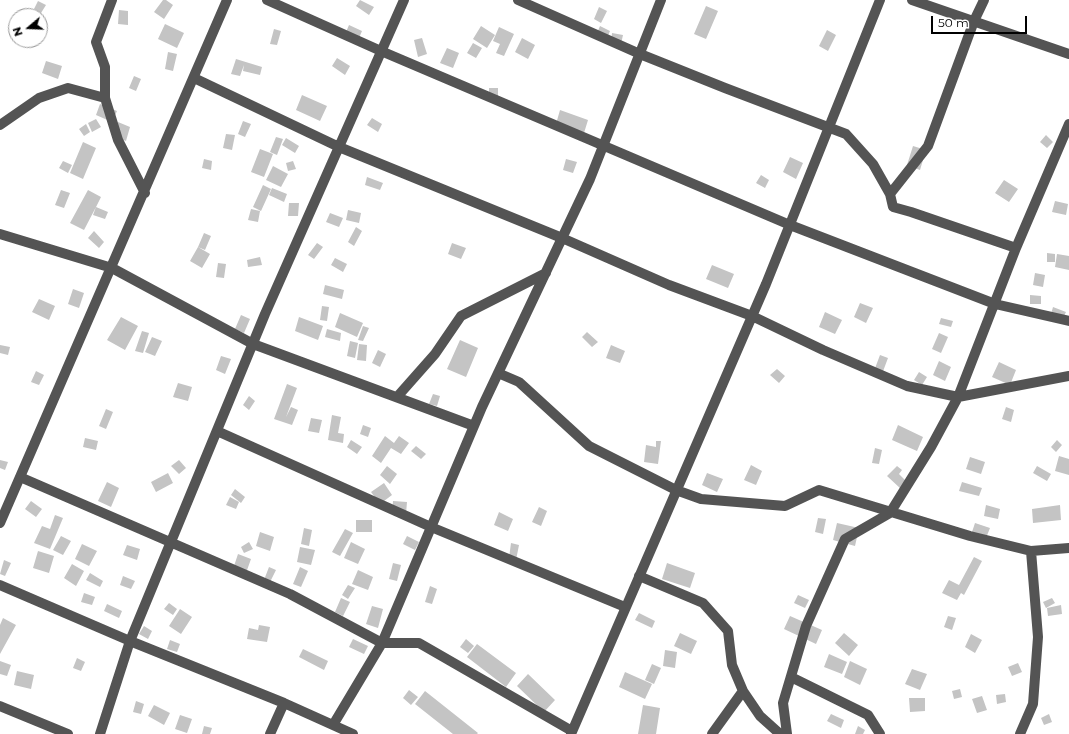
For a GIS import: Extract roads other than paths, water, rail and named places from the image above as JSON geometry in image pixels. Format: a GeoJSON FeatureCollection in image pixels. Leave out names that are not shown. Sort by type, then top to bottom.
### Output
{"type":"FeatureCollection","features":[{"type":"Feature","properties":{"kind":"street"},"geometry":{"type":"LineString","coordinates":[[112,0],[96,42],[105,67],[105,98],[118,140],[145,192]]}},
{"type":"Feature","properties":{"kind":"street"},"geometry":{"type":"LineString","coordinates":[[0,523],[145,192],[227,0]]}},
{"type":"Feature","properties":{"kind":"street"},"geometry":{"type":"LineString","coordinates":[[267,0],[381,51],[604,144],[790,225],[994,304],[1069,321]]}},
{"type":"Feature","properties":{"kind":"street"},"geometry":{"type":"LineString","coordinates":[[100,734],[130,640],[252,344],[404,0]]}},
{"type":"Feature","properties":{"kind":"street"},"geometry":{"type":"LineString","coordinates":[[518,0],[640,54],[725,88],[829,126],[846,134],[873,164],[890,194],[893,207],[1016,248]]}},
{"type":"Feature","properties":{"kind":"street"},"geometry":{"type":"LineString","coordinates":[[333,725],[382,643],[474,426],[590,178],[661,0]]}},
{"type":"Feature","properties":{"kind":"street"},"geometry":{"type":"LineString","coordinates":[[20,477],[290,594],[382,643],[419,643],[572,732],[752,316],[880,0]]}},
{"type":"Feature","properties":{"kind":"street"},"geometry":{"type":"LineString","coordinates":[[912,0],[1069,54]]}},
{"type":"Feature","properties":{"kind":"street"},"geometry":{"type":"LineString","coordinates":[[890,194],[928,146],[974,21],[984,0]]}},
{"type":"Feature","properties":{"kind":"street"},"geometry":{"type":"LineString","coordinates":[[194,78],[339,147],[562,238],[669,285],[752,316],[823,350],[907,386],[958,397],[1069,376]]}},
{"type":"Feature","properties":{"kind":"street"},"geometry":{"type":"LineString","coordinates":[[0,125],[39,98],[68,88],[105,98]]}},
{"type":"Feature","properties":{"kind":"street"},"geometry":{"type":"LineString","coordinates":[[787,734],[783,703],[806,626],[846,539],[890,513],[931,447],[958,397],[1016,248],[1069,124]]}},
{"type":"Feature","properties":{"kind":"street"},"geometry":{"type":"LineString","coordinates":[[0,234],[112,268],[252,344],[474,426]]}},
{"type":"Feature","properties":{"kind":"street"},"geometry":{"type":"LineString","coordinates":[[397,397],[435,354],[461,316],[546,273]]}},
{"type":"Feature","properties":{"kind":"street"},"geometry":{"type":"LineString","coordinates":[[498,373],[519,382],[589,446],[676,490],[701,499],[785,506],[819,490],[890,513],[970,536],[1032,551],[1069,548]]}},
{"type":"Feature","properties":{"kind":"street"},"geometry":{"type":"LineString","coordinates":[[217,431],[431,527],[625,607]]}},
{"type":"Feature","properties":{"kind":"street"},"geometry":{"type":"LineString","coordinates":[[1020,734],[1033,704],[1038,638],[1032,551]]}},
{"type":"Feature","properties":{"kind":"street"},"geometry":{"type":"LineString","coordinates":[[639,576],[703,603],[723,625],[728,631],[732,665],[743,691],[760,716],[780,734]]}},
{"type":"Feature","properties":{"kind":"street"},"geometry":{"type":"LineString","coordinates":[[0,585],[284,703],[353,734]]}},
{"type":"Feature","properties":{"kind":"street"},"geometry":{"type":"LineString","coordinates":[[791,677],[868,715],[880,734]]}},
{"type":"Feature","properties":{"kind":"street"},"geometry":{"type":"LineString","coordinates":[[712,734],[743,691]]}},
{"type":"Feature","properties":{"kind":"street"},"geometry":{"type":"LineString","coordinates":[[270,734],[284,703]]}},
{"type":"Feature","properties":{"kind":"street"},"geometry":{"type":"LineString","coordinates":[[0,706],[68,734]]}}]}
